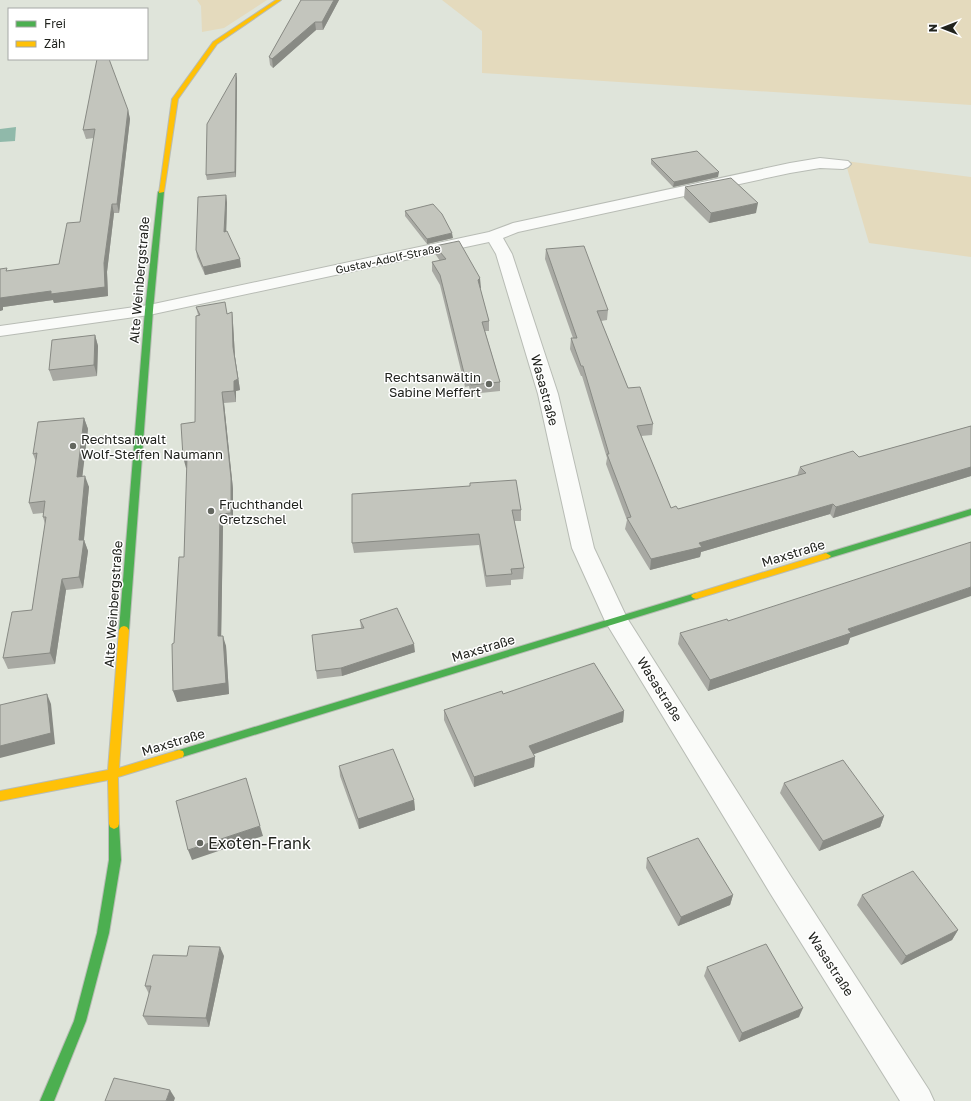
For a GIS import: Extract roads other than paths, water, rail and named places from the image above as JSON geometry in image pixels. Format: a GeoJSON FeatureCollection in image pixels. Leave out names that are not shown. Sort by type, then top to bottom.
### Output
{"type":"FeatureCollection","features":[{"type":"Feature","properties":{"kind":"street","name":"Alte Weinbergstraße"},"geometry":{"type":"LineString","coordinates":[[47,1101],[80,1021],[103,933],[115,860],[113,774],[149,310],[163,172],[175,99],[215,44],[280,0]]}},
{"type":"Feature","properties":{"kind":"street","name":"Gustav-Adolf-Straße"},"geometry":{"type":"LineString","coordinates":[[0,331],[149,310],[494,236],[513,228],[724,182],[820,163],[844,164]]}},
{"type":"Feature","properties":{"kind":"street","name":"Wasastraße"},"geometry":{"type":"LineString","coordinates":[[494,236],[504,254],[548,394],[583,548],[617,621],[780,884],[918,1101]]}},
{"type":"Feature","properties":{"kind":"street","name":"Maxstraße"},"geometry":{"type":"LineString","coordinates":[[0,796],[113,774],[971,512]]}},
{"type":"Feature","properties":{"kind":"place","name":"Rechtsanwältin Sabine Meffert"},"geometry":{"type":"Point","coordinates":[489,384]}},
{"type":"Feature","properties":{"kind":"place","name":"Rechtsanwalt Wolf-Steffen Naumann"},"geometry":{"type":"Point","coordinates":[73,446]}},
{"type":"Feature","properties":{"kind":"place","name":"Fruchthandel Gretzschel"},"geometry":{"type":"Point","coordinates":[211,511]}},
{"type":"Feature","properties":{"kind":"place","name":"Exoten-Frank"},"geometry":{"type":"Point","coordinates":[200,843]}}]}
